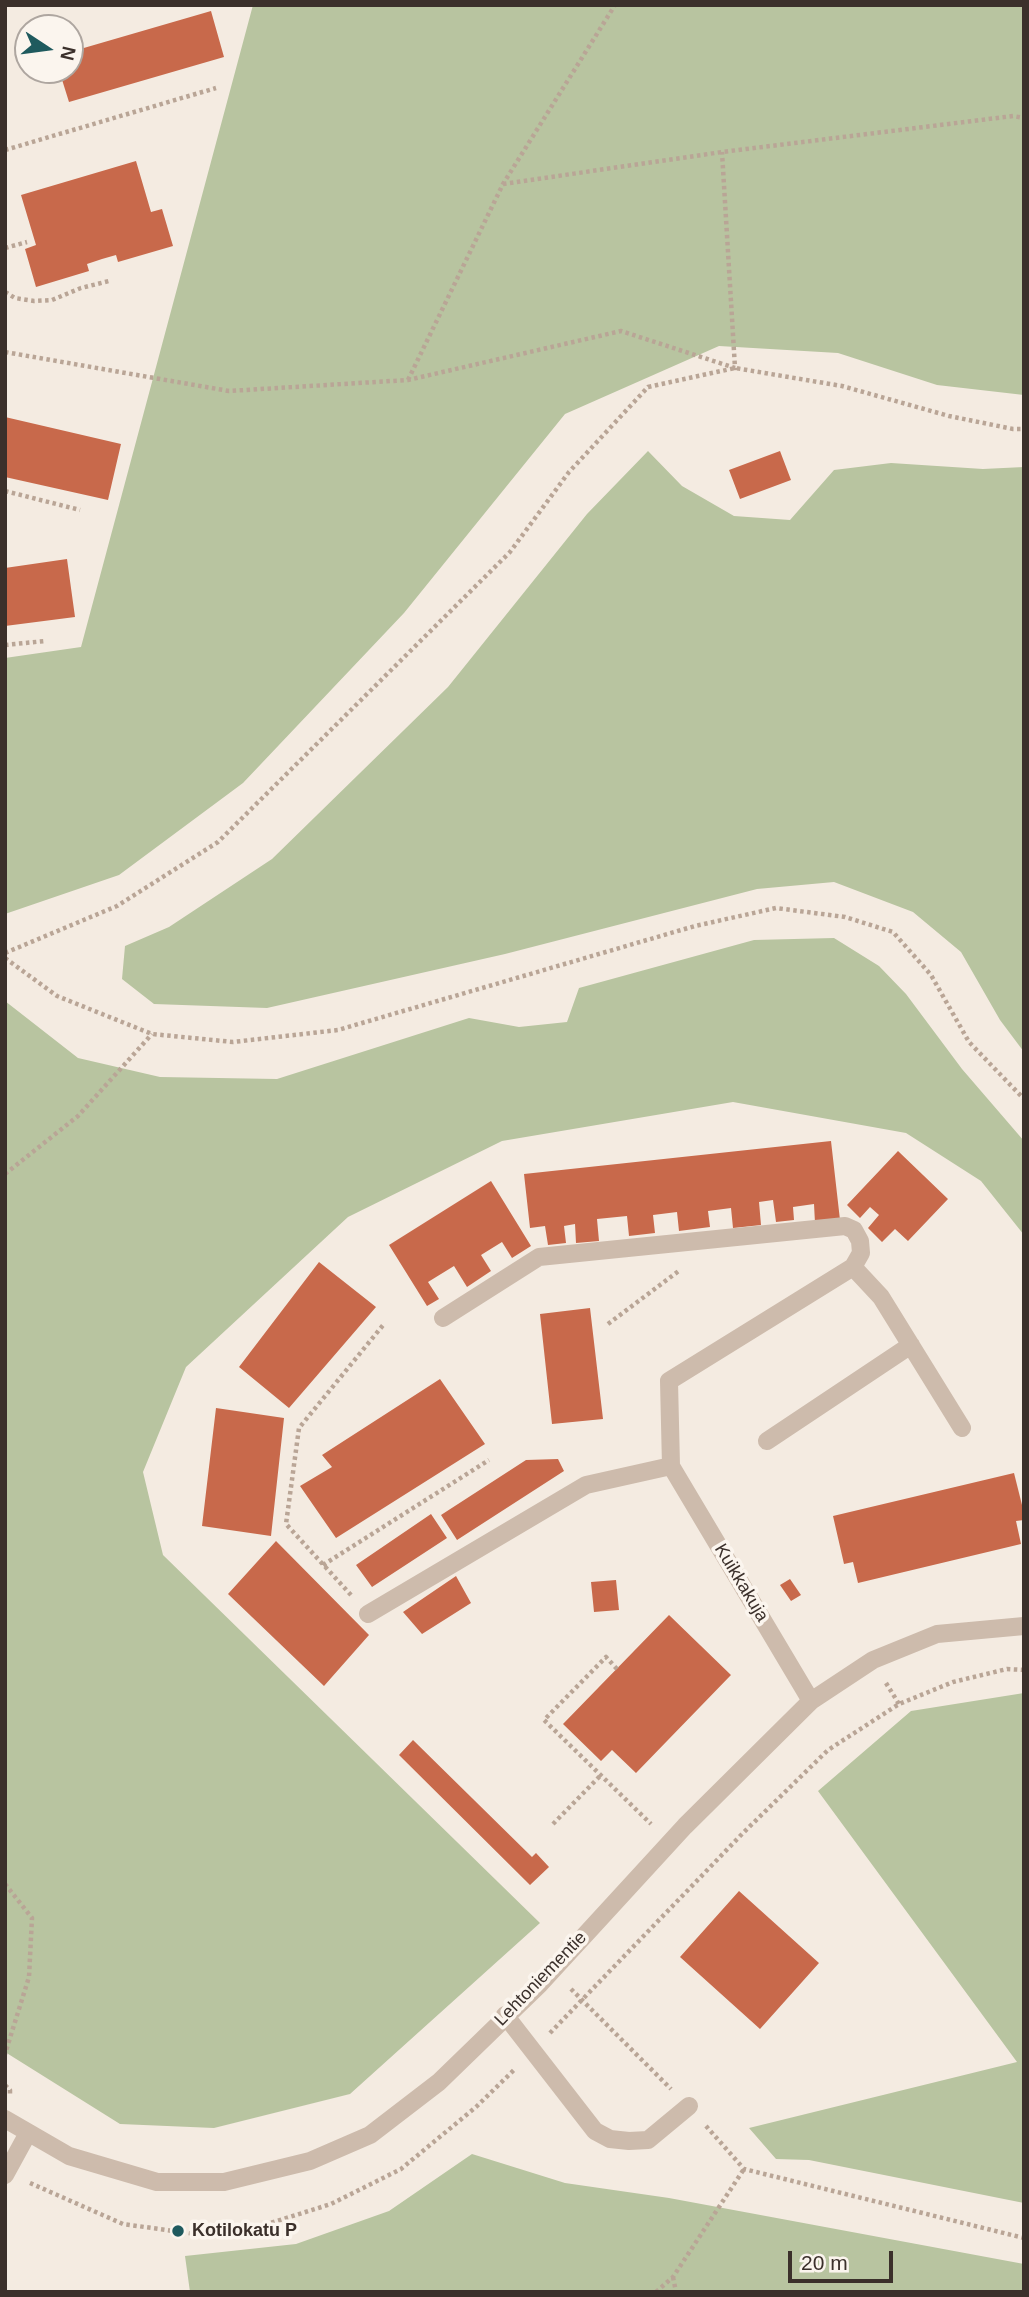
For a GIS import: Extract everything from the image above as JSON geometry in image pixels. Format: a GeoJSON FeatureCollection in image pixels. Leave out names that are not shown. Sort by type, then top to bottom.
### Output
{"type":"FeatureCollection","features":[{"type":"Feature","properties":{"kind":"street"},"geometry":{"type":"LineString","coordinates":[[368,1614],[586,1485],[671,1466],[669,1381],[853,1267],[861,1253],[860,1241],[853,1230],[845,1226],[539,1257],[443,1318]]}},
{"type":"Feature","properties":{"kind":"street"},"geometry":{"type":"LineString","coordinates":[[853,1267],[881,1297],[962,1428]]}},
{"type":"Feature","properties":{"kind":"street"},"geometry":{"type":"LineString","coordinates":[[768,1441],[911,1345]]}},
{"type":"Feature","properties":{"kind":"street","name":"Kuikkakuja"},"geometry":{"type":"LineString","coordinates":[[671,1466],[811,1701]]}},
{"type":"Feature","properties":{"kind":"street","name":"Lehtoniementie"},"geometry":{"type":"LineString","coordinates":[[5,2119],[69,2156],[157,2182],[224,2182],[310,2161],[370,2135],[439,2082],[505,2015],[540,1984],[685,1826],[811,1701],[873,1660],[937,1634],[1024,1626]]}},
{"type":"Feature","properties":{"kind":"street"},"geometry":{"type":"LineString","coordinates":[[505,2015],[595,2131],[610,2139],[648,2140],[689,2106]]}},
{"type":"Feature","properties":{"kind":"street"},"geometry":{"type":"LineString","coordinates":[[5,2175],[28,2133]]}},
{"type":"Feature","properties":{"kind":"path"},"geometry":{"type":"LineString","coordinates":[[408,380],[503,184],[615,5]]}},
{"type":"Feature","properties":{"kind":"path"},"geometry":{"type":"LineString","coordinates":[[5,150],[216,88]]}},
{"type":"Feature","properties":{"kind":"path"},"geometry":{"type":"LineString","coordinates":[[503,184],[722,152],[1013,116],[1024,118]]}},
{"type":"Feature","properties":{"kind":"path"},"geometry":{"type":"LineString","coordinates":[[722,152],[736,369]]}},
{"type":"Feature","properties":{"kind":"path"},"geometry":{"type":"LineString","coordinates":[[5,248],[27,242]]}},
{"type":"Feature","properties":{"kind":"path"},"geometry":{"type":"LineString","coordinates":[[5,292],[15,298],[52,300],[81,288],[109,281]]}},
{"type":"Feature","properties":{"kind":"path"},"geometry":{"type":"LineString","coordinates":[[5,352],[229,391],[408,380],[621,331],[736,369],[842,386],[949,416],[1024,429]]}},
{"type":"Feature","properties":{"kind":"path"},"geometry":{"type":"LineString","coordinates":[[736,369],[648,387],[569,472],[510,552],[218,842],[117,906],[5,955],[57,996],[152,1034],[233,1042],[338,1030],[695,926],[776,908],[845,917],[893,932],[931,975],[969,1042],[1024,1099]]}},
{"type":"Feature","properties":{"kind":"path"},"geometry":{"type":"LineString","coordinates":[[5,491],[80,510]]}},
{"type":"Feature","properties":{"kind":"path"},"geometry":{"type":"LineString","coordinates":[[5,645],[45,641]]}},
{"type":"Feature","properties":{"kind":"path"},"geometry":{"type":"LineString","coordinates":[[5,1174],[78,1116],[152,1034]]}},
{"type":"Feature","properties":{"kind":"path"},"geometry":{"type":"LineString","coordinates":[[608,1324],[681,1270]]}},
{"type":"Feature","properties":{"kind":"path"},"geometry":{"type":"LineString","coordinates":[[368,1614],[286,1524],[299,1428],[384,1324]]}},
{"type":"Feature","properties":{"kind":"path"},"geometry":{"type":"LineString","coordinates":[[323,1565],[489,1461]]}},
{"type":"Feature","properties":{"kind":"path"},"geometry":{"type":"LineString","coordinates":[[617,1669],[606,1657],[544,1720],[651,1824]]}},
{"type":"Feature","properties":{"kind":"path"},"geometry":{"type":"LineString","coordinates":[[553,1824],[601,1775]]}},
{"type":"Feature","properties":{"kind":"path"},"geometry":{"type":"LineString","coordinates":[[5,1884],[32,1918],[29,1977],[5,2054]]}},
{"type":"Feature","properties":{"kind":"path"},"geometry":{"type":"LineString","coordinates":[[582,2000],[689,2106],[744,2169],[1024,2238]]}},
{"type":"Feature","properties":{"kind":"path"},"geometry":{"type":"LineString","coordinates":[[5,2085],[10,2090]]}},
{"type":"Feature","properties":{"kind":"path"},"geometry":{"type":"LineString","coordinates":[[656,2292],[673,2277],[744,2169]]}},
{"type":"Feature","properties":{"kind":"path"},"geometry":{"type":"LineString","coordinates":[[673,2277],[676,2292]]}},
{"type":"Feature","properties":{"kind":"green space"},"geometry":{"type":"Polygon","coordinates":[[[253,5],[1024,5],[1024,395],[937,385],[838,353],[719,346],[565,414],[404,613],[243,783],[119,875],[5,914],[5,658],[81,647],[253,5]]]}},
{"type":"Feature","properties":{"kind":"green space"},"geometry":{"type":"Polygon","coordinates":[[[648,451],[682,486],[734,516],[790,520],[834,470],[891,463],[983,469],[1024,467],[1024,1052],[1000,1020],[961,952],[913,912],[834,882],[757,889],[505,954],[267,1008],[154,1004],[122,979],[125,946],[169,927],[272,859],[448,687],[587,514],[648,451]]]}},
{"type":"Feature","properties":{"kind":"green space"},"geometry":{"type":"Polygon","coordinates":[[[834,938],[879,966],[906,994],[962,1069],[1024,1141],[1024,1235],[981,1181],[906,1133],[733,1102],[502,1141],[348,1217],[186,1367],[143,1472],[163,1555],[540,1923],[350,2094],[214,2128],[120,2124],[5,2052],[5,1001],[78,1058],[160,1077],[277,1079],[469,1018],[519,1027],[567,1022],[579,988],[754,940],[834,938]]]}},
{"type":"Feature","properties":{"kind":"green space"},"geometry":{"type":"Polygon","coordinates":[[[1024,1693],[1024,2203],[809,2160],[776,2159],[749,2128],[1017,2062],[818,1791],[911,1711],[1024,1693]]]}},
{"type":"Feature","properties":{"kind":"green space"},"geometry":{"type":"Polygon","coordinates":[[[472,2154],[565,2183],[669,2198],[1024,2264],[1024,2292],[190,2292],[185,2256],[296,2244],[389,2211],[472,2154]]]}},
{"type":"Feature","properties":{"kind":"building"},"geometry":{"type":"Polygon","coordinates":[[[211,11],[224,57],[69,102],[63,84],[84,84],[84,48],[211,11]]]}},
{"type":"Feature","properties":{"kind":"building"},"geometry":{"type":"Polygon","coordinates":[[[136,161],[151,212],[162,209],[173,246],[118,262],[116,255],[102,259],[87,264],[89,271],[36,287],[25,249],[36,245],[21,195],[136,161]]]}},
{"type":"Feature","properties":{"kind":"building"},"geometry":{"type":"Polygon","coordinates":[[[5,417],[121,444],[108,500],[5,477],[5,417]]]}},
{"type":"Feature","properties":{"kind":"building"},"geometry":{"type":"Polygon","coordinates":[[[780,451],[791,480],[740,499],[729,470],[780,451]]]}},
{"type":"Feature","properties":{"kind":"building"},"geometry":{"type":"Polygon","coordinates":[[[67,559],[75,617],[5,626],[5,568],[67,559]]]}},
{"type":"Feature","properties":{"kind":"building"},"geometry":{"type":"Polygon","coordinates":[[[831,1141],[840,1220],[815,1223],[814,1204],[793,1207],[794,1220],[776,1222],[773,1200],[759,1202],[761,1225],[733,1228],[731,1208],[708,1211],[710,1227],[679,1231],[677,1212],[653,1215],[655,1233],[629,1236],[627,1216],[597,1219],[599,1241],[576,1243],[575,1224],[564,1226],[566,1243],[548,1245],[545,1226],[530,1228],[524,1174],[831,1141]]]}},
{"type":"Feature","properties":{"kind":"building"},"geometry":{"type":"Polygon","coordinates":[[[898,1151],[948,1199],[908,1241],[895,1229],[882,1242],[868,1228],[879,1215],[870,1207],[860,1218],[847,1205],[898,1151]]]}},
{"type":"Feature","properties":{"kind":"building"},"geometry":{"type":"Polygon","coordinates":[[[491,1181],[531,1246],[512,1258],[502,1242],[481,1255],[491,1271],[467,1287],[454,1266],[428,1282],[439,1299],[427,1306],[389,1245],[491,1181]]]}},
{"type":"Feature","properties":{"kind":"building"},"geometry":{"type":"Polygon","coordinates":[[[319,1262],[376,1307],[289,1408],[239,1367],[319,1262]]]}},
{"type":"Feature","properties":{"kind":"building"},"geometry":{"type":"Polygon","coordinates":[[[590,1308],[603,1419],[552,1424],[540,1314],[590,1308]]]}},
{"type":"Feature","properties":{"kind":"building"},"geometry":{"type":"Polygon","coordinates":[[[440,1379],[485,1444],[336,1538],[300,1486],[332,1467],[322,1455],[440,1379]]]}},
{"type":"Feature","properties":{"kind":"building"},"geometry":{"type":"Polygon","coordinates":[[[216,1408],[284,1418],[271,1536],[202,1526],[216,1408]]]}},
{"type":"Feature","properties":{"kind":"building"},"geometry":{"type":"Polygon","coordinates":[[[558,1459],[564,1471],[457,1540],[441,1515],[526,1460],[558,1459]]]}},
{"type":"Feature","properties":{"kind":"building"},"geometry":{"type":"Polygon","coordinates":[[[1014,1473],[1024,1513],[1024,1520],[1016,1521],[1021,1544],[858,1583],[853,1562],[844,1564],[833,1516],[1014,1473]]]}},
{"type":"Feature","properties":{"kind":"building"},"geometry":{"type":"Polygon","coordinates":[[[431,1514],[447,1538],[372,1587],[356,1565],[431,1514]]]}},
{"type":"Feature","properties":{"kind":"building"},"geometry":{"type":"Polygon","coordinates":[[[276,1541],[369,1635],[324,1686],[228,1594],[276,1541]]]}},
{"type":"Feature","properties":{"kind":"building"},"geometry":{"type":"Polygon","coordinates":[[[456,1576],[471,1603],[422,1634],[403,1612],[456,1576]]]}},
{"type":"Feature","properties":{"kind":"building"},"geometry":{"type":"Polygon","coordinates":[[[790,1579],[801,1595],[791,1601],[780,1585],[790,1579]]]}},
{"type":"Feature","properties":{"kind":"building"},"geometry":{"type":"Polygon","coordinates":[[[616,1580],[619,1610],[594,1612],[591,1582],[616,1580]]]}},
{"type":"Feature","properties":{"kind":"building"},"geometry":{"type":"Polygon","coordinates":[[[669,1615],[731,1675],[636,1773],[612,1750],[601,1761],[563,1724],[669,1615]]]}},
{"type":"Feature","properties":{"kind":"building"},"geometry":{"type":"Polygon","coordinates":[[[413,1740],[532,1857],[536,1853],[549,1867],[530,1885],[399,1755],[413,1740]]]}},
{"type":"Feature","properties":{"kind":"building"},"geometry":{"type":"Polygon","coordinates":[[[739,1891],[819,1963],[760,2029],[680,1957],[739,1891]]]}},
{"type":"Feature","properties":{"kind":"place","name":"Kotilokatu P"},"geometry":{"type":"Point","coordinates":[178,2231]}}]}
